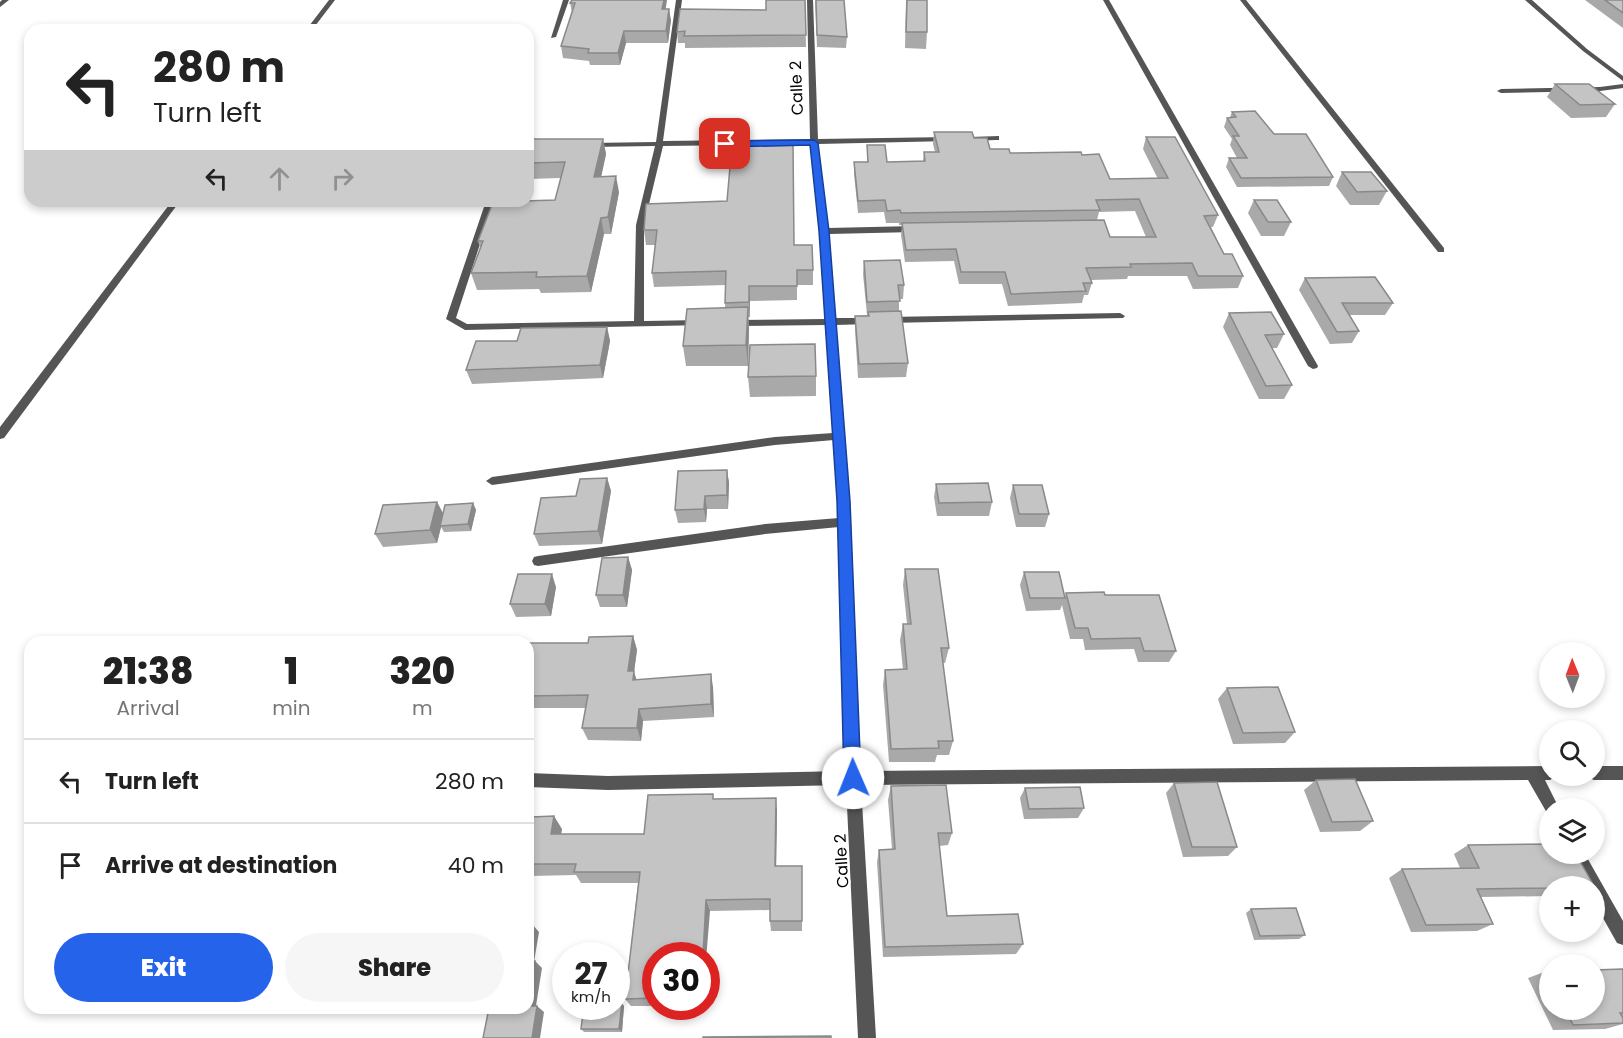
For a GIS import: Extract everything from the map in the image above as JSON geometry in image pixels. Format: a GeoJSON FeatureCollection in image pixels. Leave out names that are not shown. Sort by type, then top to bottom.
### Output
{"type":"FeatureCollection","features":[{"type":"Feature","properties":{"kind":"street"},"geometry":{"type":"LineString","coordinates":[[0,4],[6,0]]}},
{"type":"Feature","properties":{"kind":"street"},"geometry":{"type":"LineString","coordinates":[[314,24],[332,0]]}},
{"type":"Feature","properties":{"kind":"street"},"geometry":{"type":"LineString","coordinates":[[553,37],[566,0]]}},
{"type":"Feature","properties":{"kind":"street"},"geometry":{"type":"LineString","coordinates":[[639,324],[640,225],[659,145],[680,0]]}},
{"type":"Feature","properties":{"kind":"street","name":"Calle 2"},"geometry":{"type":"LineString","coordinates":[[810,0],[814,143],[824,231],[845,522],[853,778],[867,1038]]}},
{"type":"Feature","properties":{"kind":"street"},"geometry":{"type":"LineString","coordinates":[[1106,0],[1313,366]]}},
{"type":"Feature","properties":{"kind":"street"},"geometry":{"type":"LineString","coordinates":[[1243,0],[1440,250]]}},
{"type":"Feature","properties":{"kind":"street"},"geometry":{"type":"LineString","coordinates":[[1528,0],[1585,50],[1623,79]]}},
{"type":"Feature","properties":{"kind":"street"},"geometry":{"type":"LineString","coordinates":[[1501,91],[1600,89],[1623,86]]}},
{"type":"Feature","properties":{"kind":"street"},"geometry":{"type":"LineString","coordinates":[[576,146],[996,138]]}},
{"type":"Feature","properties":{"kind":"street"},"geometry":{"type":"LineString","coordinates":[[0,435],[172,207]]}},
{"type":"Feature","properties":{"kind":"street"},"geometry":{"type":"LineString","coordinates":[[488,207],[452,319],[465,327],[711,323]]}},
{"type":"Feature","properties":{"kind":"street"},"geometry":{"type":"LineString","coordinates":[[824,231],[929,229]]}},
{"type":"Feature","properties":{"kind":"street"},"geometry":{"type":"LineString","coordinates":[[722,323],[1120,316]]}},
{"type":"Feature","properties":{"kind":"street"},"geometry":{"type":"LineString","coordinates":[[492,481],[775,441],[840,436]]}},
{"type":"Feature","properties":{"kind":"street"},"geometry":{"type":"LineString","coordinates":[[538,561],[765,530],[845,522]]}},
{"type":"Feature","properties":{"kind":"street"},"geometry":{"type":"LineString","coordinates":[[1605,773],[1623,773]]}},
{"type":"Feature","properties":{"kind":"street"},"geometry":{"type":"LineString","coordinates":[[1533,774],[1546,798]]}},
{"type":"Feature","properties":{"kind":"street"},"geometry":{"type":"LineString","coordinates":[[534,780],[608,783],[853,778],[1539,774]]}},
{"type":"Feature","properties":{"kind":"street"},"geometry":{"type":"LineString","coordinates":[[1583,864],[1623,937]]}},
{"type":"Feature","properties":{"kind":"building"},"geometry":{"type":"Polygon","coordinates":[[[572,0],[664,0],[662,9],[669,9],[666,31],[624,31],[618,53],[588,53],[589,49],[561,46],[575,3],[570,3],[572,0]]]}},
{"type":"Feature","properties":{"kind":"building"},"geometry":{"type":"Polygon","coordinates":[[[766,0],[805,0],[806,35],[684,36],[685,31],[677,32],[680,9],[766,10],[766,0]]]}},
{"type":"Feature","properties":{"kind":"building"},"geometry":{"type":"Polygon","coordinates":[[[816,0],[844,0],[847,37],[817,35],[816,0]]]}},
{"type":"Feature","properties":{"kind":"building"},"geometry":{"type":"Polygon","coordinates":[[[907,0],[927,0],[927,32],[906,32],[907,0]]]}},
{"type":"Feature","properties":{"kind":"building"},"geometry":{"type":"Polygon","coordinates":[[[1605,0],[1623,0],[1623,13],[1605,0]]]}},
{"type":"Feature","properties":{"kind":"building"},"geometry":{"type":"Polygon","coordinates":[[[1555,84],[1589,84],[1615,104],[1580,105],[1555,84]]]}},
{"type":"Feature","properties":{"kind":"building"},"geometry":{"type":"Polygon","coordinates":[[[1255,111],[1274,134],[1306,134],[1333,177],[1241,178],[1229,158],[1247,158],[1233,136],[1239,136],[1227,118],[1236,117],[1232,112],[1255,111]]]}},
{"type":"Feature","properties":{"kind":"building"},"geometry":{"type":"Polygon","coordinates":[[[934,132],[972,132],[974,138],[987,138],[990,149],[1009,149],[1010,153],[1099,154],[1110,179],[1168,178],[1146,137],[1175,137],[1218,215],[1204,216],[1224,254],[1232,254],[1243,276],[1198,276],[1192,263],[1130,264],[1131,267],[1086,268],[1092,283],[1083,283],[1086,291],[1011,294],[1005,272],[961,272],[956,249],[906,250],[902,223],[1104,220],[1110,237],[1156,237],[1139,199],[1096,200],[1100,210],[901,213],[900,210],[887,211],[885,200],[858,201],[854,162],[868,162],[867,145],[885,145],[887,162],[925,161],[924,152],[939,152],[934,132]]]}},
{"type":"Feature","properties":{"kind":"building"},"geometry":{"type":"Polygon","coordinates":[[[534,139],[603,139],[594,177],[616,176],[608,217],[601,218],[587,276],[536,277],[537,272],[471,273],[483,241],[478,241],[491,207],[534,207],[534,201],[555,200],[565,162],[534,163],[534,139]]]}},
{"type":"Feature","properties":{"kind":"building"},"geometry":{"type":"Polygon","coordinates":[[[732,144],[793,145],[794,245],[812,245],[813,270],[797,270],[797,286],[749,286],[749,302],[725,303],[726,271],[652,273],[657,230],[644,230],[646,204],[727,201],[732,144]]]}},
{"type":"Feature","properties":{"kind":"building"},"geometry":{"type":"Polygon","coordinates":[[[1342,172],[1371,172],[1387,191],[1357,192],[1342,172]]]}},
{"type":"Feature","properties":{"kind":"building"},"geometry":{"type":"Polygon","coordinates":[[[1254,200],[1277,200],[1291,222],[1268,222],[1254,200]]]}},
{"type":"Feature","properties":{"kind":"building"},"geometry":{"type":"Polygon","coordinates":[[[900,260],[904,285],[898,285],[900,301],[867,302],[864,261],[900,260]]]}},
{"type":"Feature","properties":{"kind":"building"},"geometry":{"type":"Polygon","coordinates":[[[1375,277],[1393,303],[1342,303],[1359,331],[1337,332],[1305,278],[1375,277]]]}},
{"type":"Feature","properties":{"kind":"building"},"geometry":{"type":"Polygon","coordinates":[[[748,307],[746,345],[683,346],[687,309],[748,307]]]}},
{"type":"Feature","properties":{"kind":"building"},"geometry":{"type":"Polygon","coordinates":[[[901,311],[908,363],[859,364],[855,316],[869,316],[868,312],[901,311]]]}},
{"type":"Feature","properties":{"kind":"building"},"geometry":{"type":"Polygon","coordinates":[[[1271,312],[1284,334],[1265,335],[1292,385],[1266,386],[1229,313],[1271,312]]]}},
{"type":"Feature","properties":{"kind":"building"},"geometry":{"type":"Polygon","coordinates":[[[607,327],[600,365],[466,370],[476,341],[517,341],[521,328],[607,327]]]}},
{"type":"Feature","properties":{"kind":"building"},"geometry":{"type":"Polygon","coordinates":[[[815,344],[816,376],[748,377],[750,345],[815,344]]]}},
{"type":"Feature","properties":{"kind":"building"},"geometry":{"type":"Polygon","coordinates":[[[727,470],[727,495],[705,496],[704,509],[675,510],[678,471],[727,470]]]}},
{"type":"Feature","properties":{"kind":"building"},"geometry":{"type":"Polygon","coordinates":[[[607,478],[598,531],[534,534],[541,498],[576,496],[580,479],[607,478]]]}},
{"type":"Feature","properties":{"kind":"building"},"geometry":{"type":"Polygon","coordinates":[[[988,483],[992,502],[939,503],[936,484],[988,483]]]}},
{"type":"Feature","properties":{"kind":"building"},"geometry":{"type":"Polygon","coordinates":[[[1013,485],[1042,485],[1049,514],[1019,514],[1013,485]]]}},
{"type":"Feature","properties":{"kind":"building"},"geometry":{"type":"Polygon","coordinates":[[[437,502],[430,530],[375,534],[383,505],[437,502]]]}},
{"type":"Feature","properties":{"kind":"building"},"geometry":{"type":"Polygon","coordinates":[[[473,503],[468,524],[440,526],[445,505],[473,503]]]}},
{"type":"Feature","properties":{"kind":"building"},"geometry":{"type":"Polygon","coordinates":[[[628,557],[623,595],[596,595],[602,558],[628,557]]]}},
{"type":"Feature","properties":{"kind":"building"},"geometry":{"type":"Polygon","coordinates":[[[905,569],[938,569],[949,648],[941,648],[953,741],[938,741],[939,748],[891,749],[885,670],[907,669],[903,624],[911,624],[905,569]]]}},
{"type":"Feature","properties":{"kind":"building"},"geometry":{"type":"Polygon","coordinates":[[[1024,572],[1059,572],[1065,598],[1030,598],[1024,572]]]}},
{"type":"Feature","properties":{"kind":"building"},"geometry":{"type":"Polygon","coordinates":[[[518,574],[552,574],[545,604],[510,604],[518,574]]]}},
{"type":"Feature","properties":{"kind":"building"},"geometry":{"type":"Polygon","coordinates":[[[1104,592],[1105,595],[1159,595],[1176,651],[1144,651],[1140,638],[1091,639],[1088,628],[1075,628],[1066,593],[1104,592]]]}},
{"type":"Feature","properties":{"kind":"building"},"geometry":{"type":"Polygon","coordinates":[[[633,636],[628,671],[634,671],[633,680],[711,674],[711,704],[639,709],[637,728],[582,728],[588,695],[534,696],[534,643],[588,643],[589,637],[633,636]]]}},
{"type":"Feature","properties":{"kind":"building"},"geometry":{"type":"Polygon","coordinates":[[[1278,687],[1295,732],[1243,733],[1227,688],[1278,687]]]}},
{"type":"Feature","properties":{"kind":"building"},"geometry":{"type":"Polygon","coordinates":[[[1355,779],[1373,821],[1332,822],[1316,780],[1355,779]]]}},
{"type":"Feature","properties":{"kind":"building"},"geometry":{"type":"Polygon","coordinates":[[[1217,782],[1237,847],[1192,847],[1174,783],[1217,782]]]}},
{"type":"Feature","properties":{"kind":"building"},"geometry":{"type":"Polygon","coordinates":[[[946,785],[952,833],[938,833],[947,916],[1018,914],[1023,944],[885,947],[879,850],[895,849],[891,786],[946,785]]]}},
{"type":"Feature","properties":{"kind":"building"},"geometry":{"type":"Polygon","coordinates":[[[1080,787],[1084,808],[1029,809],[1025,788],[1080,787]]]}},
{"type":"Feature","properties":{"kind":"building"},"geometry":{"type":"Polygon","coordinates":[[[713,794],[713,799],[776,798],[775,866],[802,866],[802,921],[770,921],[770,899],[706,900],[704,942],[642,942],[642,998],[630,999],[630,957],[640,872],[574,872],[576,864],[534,864],[534,817],[554,816],[551,834],[644,834],[648,795],[713,794]]]}},
{"type":"Feature","properties":{"kind":"building"},"geometry":{"type":"Polygon","coordinates":[[[1539,844],[1539,864],[1582,864],[1588,876],[1539,876],[1539,888],[1477,889],[1493,924],[1426,925],[1402,869],[1479,868],[1468,845],[1539,844]]]}},
{"type":"Feature","properties":{"kind":"building"},"geometry":{"type":"Polygon","coordinates":[[[1296,908],[1305,935],[1260,936],[1251,909],[1296,908]]]}},
{"type":"Feature","properties":{"kind":"building"},"geometry":{"type":"Polygon","coordinates":[[[1623,969],[1623,1013],[1620,1013],[1623,1023],[1573,1025],[1571,1020],[1605,1020],[1605,970],[1623,969]]]}},
{"type":"Feature","properties":{"kind":"building"},"geometry":{"type":"Polygon","coordinates":[[[534,1006],[537,1006],[532,1038],[483,1038],[488,1014],[534,1014],[534,1006]]]}},
{"type":"Feature","properties":{"kind":"building"},"geometry":{"type":"Polygon","coordinates":[[[582,1020],[620,1020],[619,1029],[581,1029],[582,1020]]]}},
{"type":"Feature","properties":{"kind":"building"},"geometry":{"type":"Polygon","coordinates":[[[831,1036],[831,1038],[703,1038],[703,1037],[831,1036]]]}},
{"type":"Feature","properties":{"kind":"route"},"geometry":{"type":"LineString","coordinates":[[725,144],[814,143],[824,231],[844,501],[853,778]]}}]}
